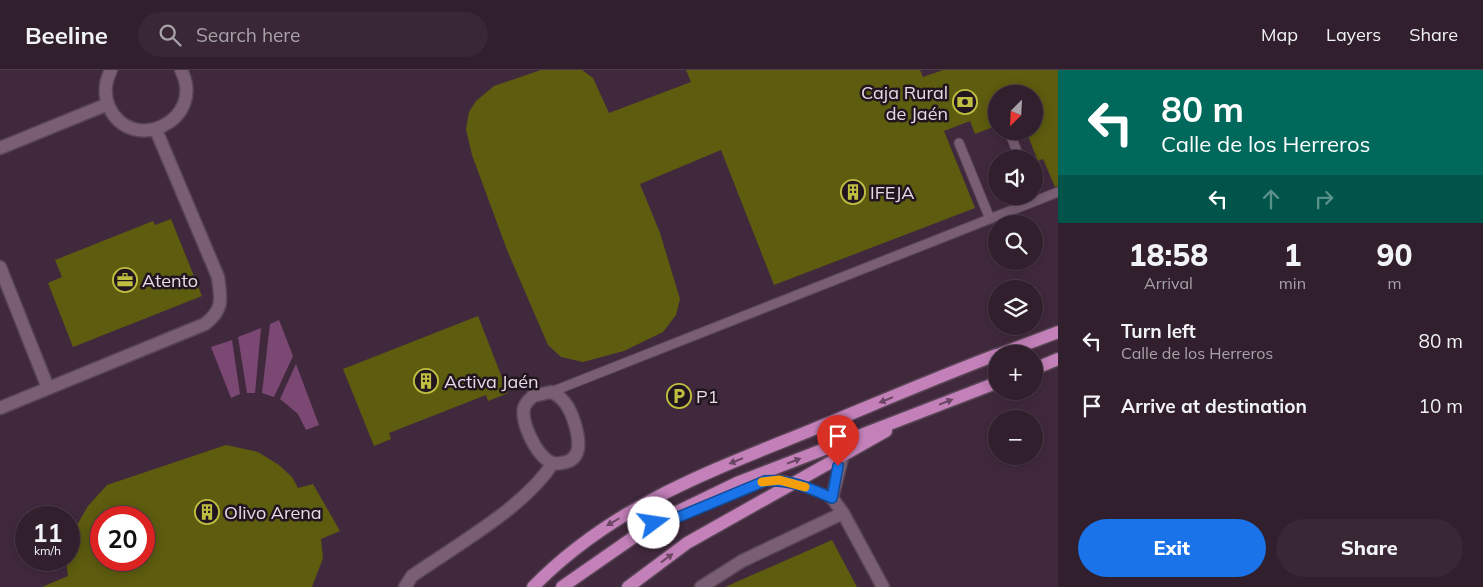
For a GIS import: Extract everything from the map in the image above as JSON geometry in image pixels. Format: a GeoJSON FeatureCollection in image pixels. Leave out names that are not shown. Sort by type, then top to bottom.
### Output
{"type":"FeatureCollection","features":[{"type":"Feature","properties":{"kind":"main road"},"geometry":{"type":"LineString","coordinates":[[1023,345],[1058,332]]}},
{"type":"Feature","properties":{"kind":"main road"},"geometry":{"type":"LineString","coordinates":[[533,587],[553,567],[598,531],[670,489],[988,358]]}},
{"type":"Feature","properties":{"kind":"main road"},"geometry":{"type":"LineString","coordinates":[[1043,365],[1058,359]]}},
{"type":"Feature","properties":{"kind":"main road"},"geometry":{"type":"LineString","coordinates":[[562,587],[654,523],[739,482],[988,386]]}},
{"type":"Feature","properties":{"kind":"main road"},"geometry":{"type":"LineString","coordinates":[[628,587],[687,543],[842,458],[920,412]]}},
{"type":"Feature","properties":{"kind":"street"},"geometry":{"type":"LineString","coordinates":[[111,70],[105,89],[108,104],[124,124],[143,130],[156,130],[170,123],[182,109],[187,90],[181,70]]}},
{"type":"Feature","properties":{"kind":"street"},"geometry":{"type":"LineString","coordinates":[[0,148],[108,104]]}},
{"type":"Feature","properties":{"kind":"street"},"geometry":{"type":"LineString","coordinates":[[0,408],[205,324],[216,315],[221,302],[218,277],[156,130]]}},
{"type":"Feature","properties":{"kind":"street"},"geometry":{"type":"LineString","coordinates":[[0,267],[48,388]]}},
{"type":"Feature","properties":{"kind":"street"},"geometry":{"type":"LineString","coordinates":[[551,392],[559,395],[574,418],[579,444],[574,459],[566,463],[552,463],[540,453],[525,420],[524,408],[533,396],[551,392]]}},
{"type":"Feature","properties":{"kind":"street"},"geometry":{"type":"LineString","coordinates":[[842,458],[832,498],[843,513],[883,587]]}},
{"type":"Feature","properties":{"kind":"street"},"geometry":{"type":"LineString","coordinates":[[405,587],[412,576],[505,511],[542,480],[552,463]]}},
{"type":"Feature","properties":{"kind":"street"},"geometry":{"type":"LineString","coordinates":[[701,587],[742,562],[843,513]]}},
{"type":"Feature","properties":{"kind":"lane"},"geometry":{"type":"LineString","coordinates":[[959,143],[988,215]]}},
{"type":"Feature","properties":{"kind":"lane"},"geometry":{"type":"LineString","coordinates":[[1043,196],[1058,192]]}},
{"type":"Feature","properties":{"kind":"lane"},"geometry":{"type":"LineString","coordinates":[[999,215],[1020,205]]}},
{"type":"Feature","properties":{"kind":"lane"},"geometry":{"type":"LineString","coordinates":[[551,392],[988,220]]}},
{"type":"Feature","properties":{"kind":"lane"},"geometry":{"type":"LineString","coordinates":[[654,523],[681,516],[765,481],[779,480],[794,483],[832,498]]}},
{"type":"Feature","properties":{"kind":"shaded area"},"geometry":{"type":"Polygon","coordinates":[[[279,320],[293,356],[274,397],[262,393],[270,324],[279,320]]]}},
{"type":"Feature","properties":{"kind":"shaded area"},"geometry":{"type":"Polygon","coordinates":[[[261,328],[255,393],[247,393],[238,337],[261,328]]]}},
{"type":"Feature","properties":{"kind":"shaded area"},"geometry":{"type":"Polygon","coordinates":[[[232,340],[240,394],[231,398],[211,347],[232,340]]]}},
{"type":"Feature","properties":{"kind":"shaded area"},"geometry":{"type":"Polygon","coordinates":[[[296,364],[319,425],[306,430],[298,414],[280,399],[296,364]]]}},
{"type":"Feature","properties":{"kind":"building"},"geometry":{"type":"Polygon","coordinates":[[[541,70],[582,70],[593,78],[609,113],[691,82],[686,70],[920,70],[923,77],[943,70],[1058,70],[1058,186],[1055,187],[1043,159],[1043,150],[1034,150],[1030,140],[1043,140],[1043,85],[988,85],[988,129],[975,134],[970,121],[944,131],[975,208],[774,285],[721,150],[640,184],[660,233],[680,299],[676,315],[663,332],[624,351],[583,362],[561,357],[548,345],[507,250],[472,155],[466,129],[469,112],[476,101],[494,86],[541,70]]]}},
{"type":"Feature","properties":{"kind":"building","name":"Atento"},"geometry":{"type":"Polygon","coordinates":[[[171,219],[202,296],[73,347],[48,283],[62,277],[55,260],[153,221],[155,225],[171,219]]]}},
{"type":"Feature","properties":{"kind":"building","name":"Activa Jaén"},"geometry":{"type":"Polygon","coordinates":[[[478,316],[508,393],[488,401],[486,395],[389,433],[391,439],[374,446],[343,369],[478,316]]]}},
{"type":"Feature","properties":{"kind":"building","name":"Olivo Arena"},"geometry":{"type":"Polygon","coordinates":[[[226,445],[258,452],[279,465],[292,477],[298,488],[313,484],[340,531],[321,539],[323,558],[312,587],[42,587],[68,576],[67,571],[80,571],[80,520],[88,506],[107,485],[226,445]]]}},
{"type":"Feature","properties":{"kind":"building"},"geometry":{"type":"Polygon","coordinates":[[[832,540],[857,587],[725,587],[832,540]]]}},
{"type":"Feature","properties":{"kind":"slow traffic"},"geometry":{"type":"LineString","coordinates":[[762,482],[779,480],[805,487]]}},
{"type":"Feature","properties":{"kind":"place","name":"Caja Rural de Jaén"},"geometry":{"type":"Point","coordinates":[965,102]}},
{"type":"Feature","properties":{"kind":"place","name":"IFEJA"},"geometry":{"type":"Point","coordinates":[853,192]}},
{"type":"Feature","properties":{"kind":"place","name":"Atento"},"geometry":{"type":"Point","coordinates":[125,280]}},
{"type":"Feature","properties":{"kind":"place","name":"Activa Jaén"},"geometry":{"type":"Point","coordinates":[426,381]}},
{"type":"Feature","properties":{"kind":"place","name":"P1"},"geometry":{"type":"Point","coordinates":[679,396]}},
{"type":"Feature","properties":{"kind":"place","name":"Olivo Arena"},"geometry":{"type":"Point","coordinates":[207,512]}},
{"type":"Feature","properties":{"kind":"route"},"geometry":{"type":"LineString","coordinates":[[654,523],[681,516],[765,481],[779,480],[794,483],[832,498],[838,466]]}}]}
